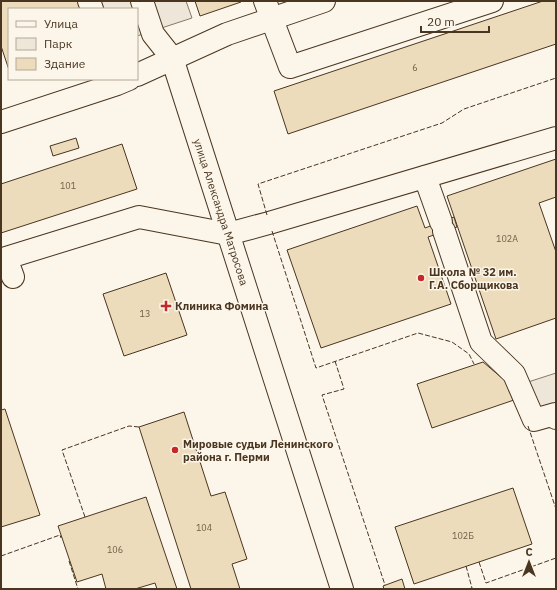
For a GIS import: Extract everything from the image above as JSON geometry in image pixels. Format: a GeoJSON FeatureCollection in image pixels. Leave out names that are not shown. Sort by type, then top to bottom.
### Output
{"type":"FeatureCollection","features":[{"type":"Feature","properties":{"kind":"street","name":"улица Александра Матросова"},"geometry":{"type":"LineString","coordinates":[[142,1],[153,34],[172,58],[342,589]]}},
{"type":"Feature","properties":{"kind":"street"},"geometry":{"type":"LineString","coordinates":[[138,75],[227,34],[268,10],[324,1]]}},
{"type":"Feature","properties":{"kind":"street"},"geometry":{"type":"LineString","coordinates":[[268,10],[290,66],[492,1]]}},
{"type":"Feature","properties":{"kind":"street"},"geometry":{"type":"LineString","coordinates":[[1,122],[120,81]]}},
{"type":"Feature","properties":{"kind":"street"},"geometry":{"type":"LineString","coordinates":[[13,277],[6,258],[139,217],[228,234],[556,138]]}},
{"type":"Feature","properties":{"kind":"street"},"geometry":{"type":"LineString","coordinates":[[425,176],[482,342],[514,374],[534,420],[555,414],[556,418]]}},
{"type":"Feature","properties":{"kind":"green space"},"geometry":{"type":"Polygon","coordinates":[[[98,1],[186,1],[192,18],[138,36],[138,8],[101,8],[98,1]]]}},
{"type":"Feature","properties":{"kind":"green space"},"geometry":{"type":"Polygon","coordinates":[[[556,373],[556,405],[535,412],[525,383],[556,373]]]}},
{"type":"Feature","properties":{"kind":"building"},"geometry":{"type":"Polygon","coordinates":[[[1,1],[82,1],[85,8],[8,8],[8,67],[1,46],[1,1]]]}},
{"type":"Feature","properties":{"kind":"building"},"geometry":{"type":"Polygon","coordinates":[[[195,1],[241,1],[241,2],[200,16],[195,1]]]}},
{"type":"Feature","properties":{"kind":"building"},"geometry":{"type":"Polygon","coordinates":[[[543,1],[556,1],[556,44],[288,134],[274,91],[543,1]]]}},
{"type":"Feature","properties":{"kind":"building"},"geometry":{"type":"Polygon","coordinates":[[[76,138],[79,148],[53,156],[50,146],[76,138]]]}},
{"type":"Feature","properties":{"kind":"building"},"geometry":{"type":"Polygon","coordinates":[[[122,144],[137,189],[1,233],[1,184],[122,144]]]}},
{"type":"Feature","properties":{"kind":"building"},"geometry":{"type":"Polygon","coordinates":[[[556,159],[556,197],[539,203],[556,252],[556,318],[496,339],[447,196],[556,159]]]}},
{"type":"Feature","properties":{"kind":"building"},"geometry":{"type":"Polygon","coordinates":[[[417,206],[425,228],[454,217],[457,227],[428,237],[451,304],[321,348],[287,250],[417,206]]]}},
{"type":"Feature","properties":{"kind":"building"},"geometry":{"type":"Polygon","coordinates":[[[166,273],[187,335],[124,356],[103,294],[166,273]]]}},
{"type":"Feature","properties":{"kind":"building"},"geometry":{"type":"Polygon","coordinates":[[[483,362],[508,383],[514,400],[432,428],[417,384],[483,362]]]}},
{"type":"Feature","properties":{"kind":"building"},"geometry":{"type":"Polygon","coordinates":[[[5,409],[40,515],[1,527],[1,410],[5,409]]]}},
{"type":"Feature","properties":{"kind":"building"},"geometry":{"type":"Polygon","coordinates":[[[184,412],[211,496],[225,492],[247,559],[232,564],[240,589],[191,589],[139,427],[184,412]]]}},
{"type":"Feature","properties":{"kind":"building"},"geometry":{"type":"Polygon","coordinates":[[[513,488],[532,544],[414,584],[395,527],[513,488]]]}},
{"type":"Feature","properties":{"kind":"building"},"geometry":{"type":"Polygon","coordinates":[[[146,497],[177,589],[157,589],[155,583],[135,589],[106,589],[102,574],[77,582],[58,526],[146,497]]]}},
{"type":"Feature","properties":{"kind":"building"},"geometry":{"type":"Polygon","coordinates":[[[402,579],[405,589],[384,589],[383,586],[402,579]]]}},
{"type":"Feature","properties":{"kind":"fence"},"geometry":{"type":"LineString","coordinates":[[267,215],[258,184],[442,123],[464,109],[556,78]]}},
{"type":"Feature","properties":{"kind":"fence"},"geometry":{"type":"LineString","coordinates":[[272,231],[316,368],[418,333],[452,342],[469,354],[474,364]]}},
{"type":"Feature","properties":{"kind":"fence"},"geometry":{"type":"LineString","coordinates":[[335,361],[344,389],[322,395],[385,585]]}},
{"type":"Feature","properties":{"kind":"fence"},"geometry":{"type":"LineString","coordinates":[[85,517],[62,450],[129,426],[139,427]]}},
{"type":"Feature","properties":{"kind":"fence"},"geometry":{"type":"LineString","coordinates":[[528,426],[556,509]]}},
{"type":"Feature","properties":{"kind":"fence"},"geometry":{"type":"LineString","coordinates":[[1,556],[60,535],[61,538]]}},
{"type":"Feature","properties":{"kind":"fence"},"geometry":{"type":"LineString","coordinates":[[479,562],[486,583],[556,558]]}},
{"type":"Feature","properties":{"kind":"fence"},"geometry":{"type":"LineString","coordinates":[[69,561],[78,589]]}},
{"type":"Feature","properties":{"kind":"fence"},"geometry":{"type":"LineString","coordinates":[[466,566],[472,588],[468,589]]}},
{"type":"Feature","properties":{"kind":"place","name":"Школа № 32 им. Г.А. Сборщикова"},"geometry":{"type":"Point","coordinates":[421,278]}},
{"type":"Feature","properties":{"kind":"place","name":"Клиника Фомина"},"geometry":{"type":"Point","coordinates":[166,306]}},
{"type":"Feature","properties":{"kind":"place","name":"Мировые судьи Ленинского района г. Перми"},"geometry":{"type":"Point","coordinates":[175,450]}}]}
